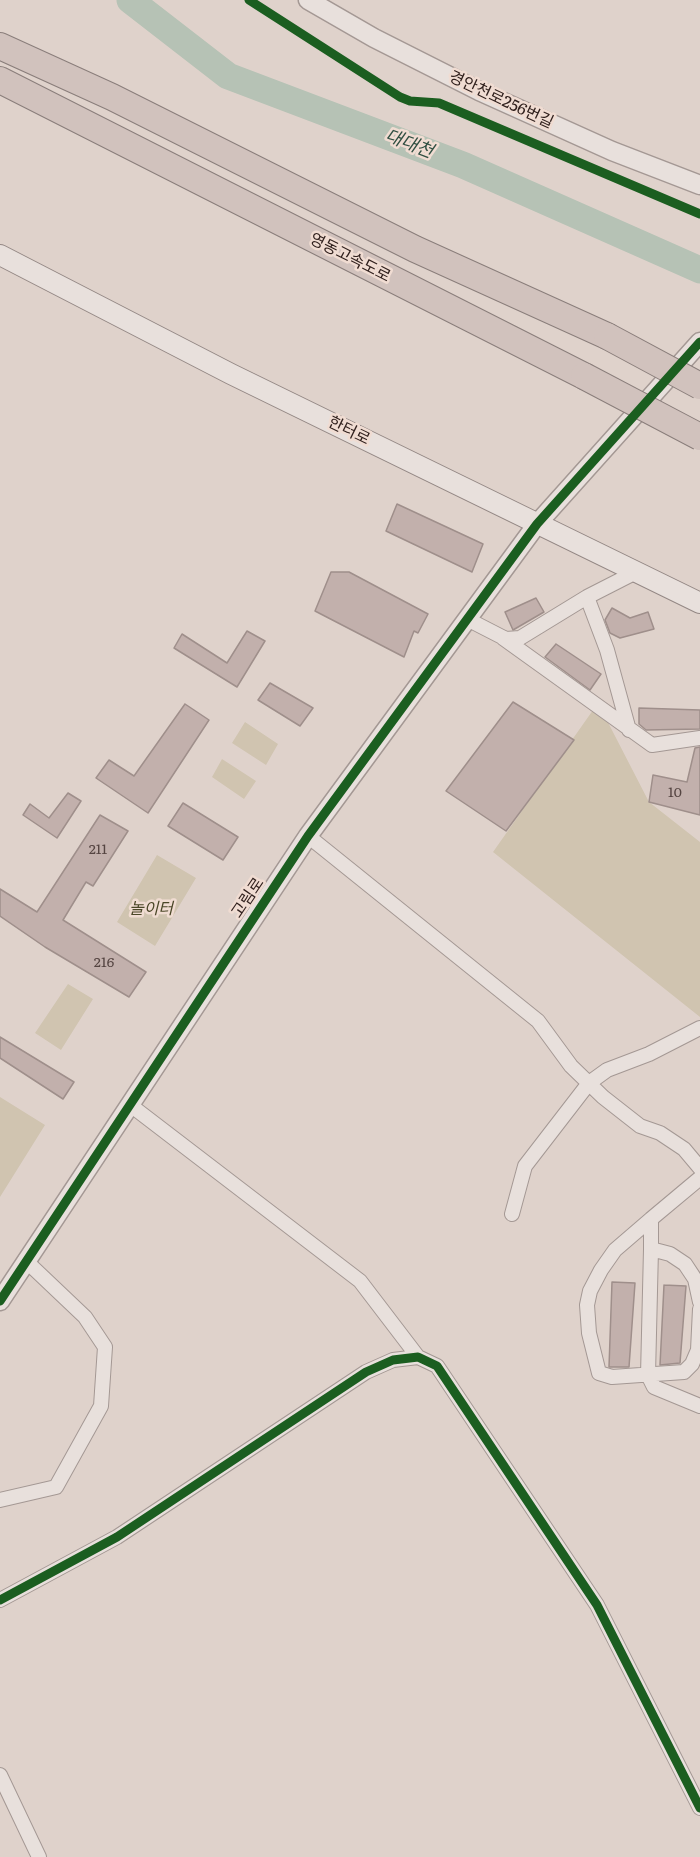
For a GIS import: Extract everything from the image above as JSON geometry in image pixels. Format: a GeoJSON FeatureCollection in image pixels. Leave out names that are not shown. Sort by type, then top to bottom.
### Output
{"type":"FeatureCollection","features":[{"type":"Feature","properties":{"kind":"highway"},"geometry":{"type":"LineString","coordinates":[[0,46],[112,97],[416,249],[607,336],[700,386]]}},
{"type":"Feature","properties":{"kind":"highway","name":"영동고속도로"},"geometry":{"type":"LineString","coordinates":[[0,80],[700,437]]}},
{"type":"Feature","properties":{"kind":"main road","name":"한터로"},"geometry":{"type":"LineString","coordinates":[[0,255],[221,369],[700,603]]}},
{"type":"Feature","properties":{"kind":"street","name":"경안천로256번길"},"geometry":{"type":"LineString","coordinates":[[308,0],[374,38],[479,91],[612,151],[700,185]]}},
{"type":"Feature","properties":{"kind":"street","name":"고림로"},"geometry":{"type":"LineString","coordinates":[[0,1301],[308,836],[537,524],[700,342]]}},
{"type":"Feature","properties":{"kind":"street"},"geometry":{"type":"LineString","coordinates":[[503,638],[520,638],[587,597],[636,572]]}},
{"type":"Feature","properties":{"kind":"street"},"geometry":{"type":"LineString","coordinates":[[587,597],[607,650],[629,729]]}},
{"type":"Feature","properties":{"kind":"street"},"geometry":{"type":"LineString","coordinates":[[467,619],[503,638],[652,745],[700,738]]}},
{"type":"Feature","properties":{"kind":"street"},"geometry":{"type":"LineString","coordinates":[[308,836],[538,1021],[571,1066],[589,1083],[640,1126],[660,1133],[684,1149],[700,1168]]}},
{"type":"Feature","properties":{"kind":"street"},"geometry":{"type":"LineString","coordinates":[[512,1214],[525,1166],[589,1083],[607,1070],[649,1054],[700,1028]]}},
{"type":"Feature","properties":{"kind":"street"},"geometry":{"type":"LineString","coordinates":[[129,1104],[360,1281],[417,1357],[437,1366],[597,1605],[700,1808]]}},
{"type":"Feature","properties":{"kind":"street"},"geometry":{"type":"LineString","coordinates":[[700,1178],[651,1219],[608,1260],[596,1280],[588,1305],[589,1333],[599,1373],[612,1377],[684,1372],[692,1364],[698,1350],[700,1309]]}},
{"type":"Feature","properties":{"kind":"street"},"geometry":{"type":"LineString","coordinates":[[651,1219],[648,1375],[654,1387],[659,1390],[700,1406]]}},
{"type":"Feature","properties":{"kind":"street"},"geometry":{"type":"LineString","coordinates":[[651,1249],[670,1254],[685,1264],[694,1279],[700,1302]]}},
{"type":"Feature","properties":{"kind":"street"},"geometry":{"type":"LineString","coordinates":[[0,1500],[56,1487],[101,1406],[105,1347],[85,1317],[25,1260]]}},
{"type":"Feature","properties":{"kind":"street"},"geometry":{"type":"LineString","coordinates":[[0,1600],[117,1538],[366,1372],[393,1360],[417,1357]]}},
{"type":"Feature","properties":{"kind":"street"},"geometry":{"type":"LineString","coordinates":[[0,1775],[39,1857]]}},
{"type":"Feature","properties":{"kind":"green space"},"geometry":{"type":"Polygon","coordinates":[[[598,703],[649,802],[700,842],[700,1017],[493,852],[598,703]]]}},
{"type":"Feature","properties":{"kind":"green space"},"geometry":{"type":"Polygon","coordinates":[[[245,722],[278,744],[266,765],[232,743],[245,722]]]}},
{"type":"Feature","properties":{"kind":"green space"},"geometry":{"type":"Polygon","coordinates":[[[222,759],[256,781],[244,799],[212,777],[222,759]]]}},
{"type":"Feature","properties":{"kind":"green space","name":"놀이터"},"geometry":{"type":"Polygon","coordinates":[[[157,855],[196,878],[155,946],[117,922],[157,855]]]}},
{"type":"Feature","properties":{"kind":"green space"},"geometry":{"type":"Polygon","coordinates":[[[68,984],[93,999],[61,1050],[35,1033],[68,984]]]}},
{"type":"Feature","properties":{"kind":"green space"},"geometry":{"type":"Polygon","coordinates":[[[0,1097],[45,1125],[0,1197],[0,1097]]]}},
{"type":"Feature","properties":{"kind":"building"},"geometry":{"type":"Polygon","coordinates":[[[397,504],[483,544],[472,572],[386,531],[397,504]]]}},
{"type":"Feature","properties":{"kind":"building"},"geometry":{"type":"Polygon","coordinates":[[[331,572],[349,572],[428,614],[418,633],[414,631],[404,657],[315,611],[331,572]]]}},
{"type":"Feature","properties":{"kind":"building"},"geometry":{"type":"Polygon","coordinates":[[[536,598],[544,612],[513,630],[505,612],[536,598]]]}},
{"type":"Feature","properties":{"kind":"building"},"geometry":{"type":"Polygon","coordinates":[[[612,608],[630,618],[648,612],[654,629],[620,638],[610,633],[605,620],[612,608]]]}},
{"type":"Feature","properties":{"kind":"building"},"geometry":{"type":"Polygon","coordinates":[[[247,631],[265,641],[237,687],[174,648],[182,634],[227,663],[247,631]]]}},
{"type":"Feature","properties":{"kind":"building"},"geometry":{"type":"Polygon","coordinates":[[[556,644],[601,674],[590,690],[545,657],[556,644]]]}},
{"type":"Feature","properties":{"kind":"building"},"geometry":{"type":"Polygon","coordinates":[[[270,683],[313,708],[300,726],[258,700],[270,683]]]}},
{"type":"Feature","properties":{"kind":"building"},"geometry":{"type":"Polygon","coordinates":[[[513,702],[574,740],[506,831],[446,791],[513,702]]]}},
{"type":"Feature","properties":{"kind":"building"},"geometry":{"type":"Polygon","coordinates":[[[185,704],[209,720],[148,813],[96,778],[109,760],[134,776],[185,704]]]}},
{"type":"Feature","properties":{"kind":"building"},"geometry":{"type":"Polygon","coordinates":[[[639,708],[700,710],[700,729],[646,730],[639,724],[639,708]]]}},
{"type":"Feature","properties":{"kind":"building"},"geometry":{"type":"Polygon","coordinates":[[[700,747],[700,815],[649,802],[653,775],[687,782],[695,748],[700,747]]]}},
{"type":"Feature","properties":{"kind":"building"},"geometry":{"type":"Polygon","coordinates":[[[68,793],[81,801],[57,838],[23,815],[30,804],[49,818],[68,793]]]}},
{"type":"Feature","properties":{"kind":"building"},"geometry":{"type":"Polygon","coordinates":[[[183,803],[238,837],[223,860],[168,826],[183,803]]]}},
{"type":"Feature","properties":{"kind":"building"},"geometry":{"type":"Polygon","coordinates":[[[100,815],[128,831],[93,886],[86,882],[63,920],[146,972],[129,997],[45,947],[0,916],[0,889],[37,912],[100,815]]]}},
{"type":"Feature","properties":{"kind":"building"},"geometry":{"type":"Polygon","coordinates":[[[0,1037],[74,1082],[63,1099],[0,1058],[0,1037]]]}},
{"type":"Feature","properties":{"kind":"building"},"geometry":{"type":"Polygon","coordinates":[[[612,1282],[635,1283],[629,1367],[609,1367],[612,1282]]]}},
{"type":"Feature","properties":{"kind":"building"},"geometry":{"type":"Polygon","coordinates":[[[664,1285],[686,1286],[680,1363],[660,1365],[664,1285]]]}},
{"type":"Feature","properties":{"kind":"waterway","name":"대대천"},"geometry":{"type":"LineString","coordinates":[[130,0],[228,76],[463,165],[700,270]]}},
{"type":"Feature","properties":{"kind":"cycle path"},"geometry":{"type":"LineString","coordinates":[[249,0],[400,97],[410,101],[439,103],[700,214]]}},
{"type":"Feature","properties":{"kind":"cycle path"},"geometry":{"type":"LineString","coordinates":[[0,1301],[308,836],[537,524],[700,342]]}},
{"type":"Feature","properties":{"kind":"cycle path"},"geometry":{"type":"LineString","coordinates":[[0,1600],[117,1537],[366,1372],[393,1360],[418,1357],[437,1366],[597,1605],[700,1808]]}}]}
